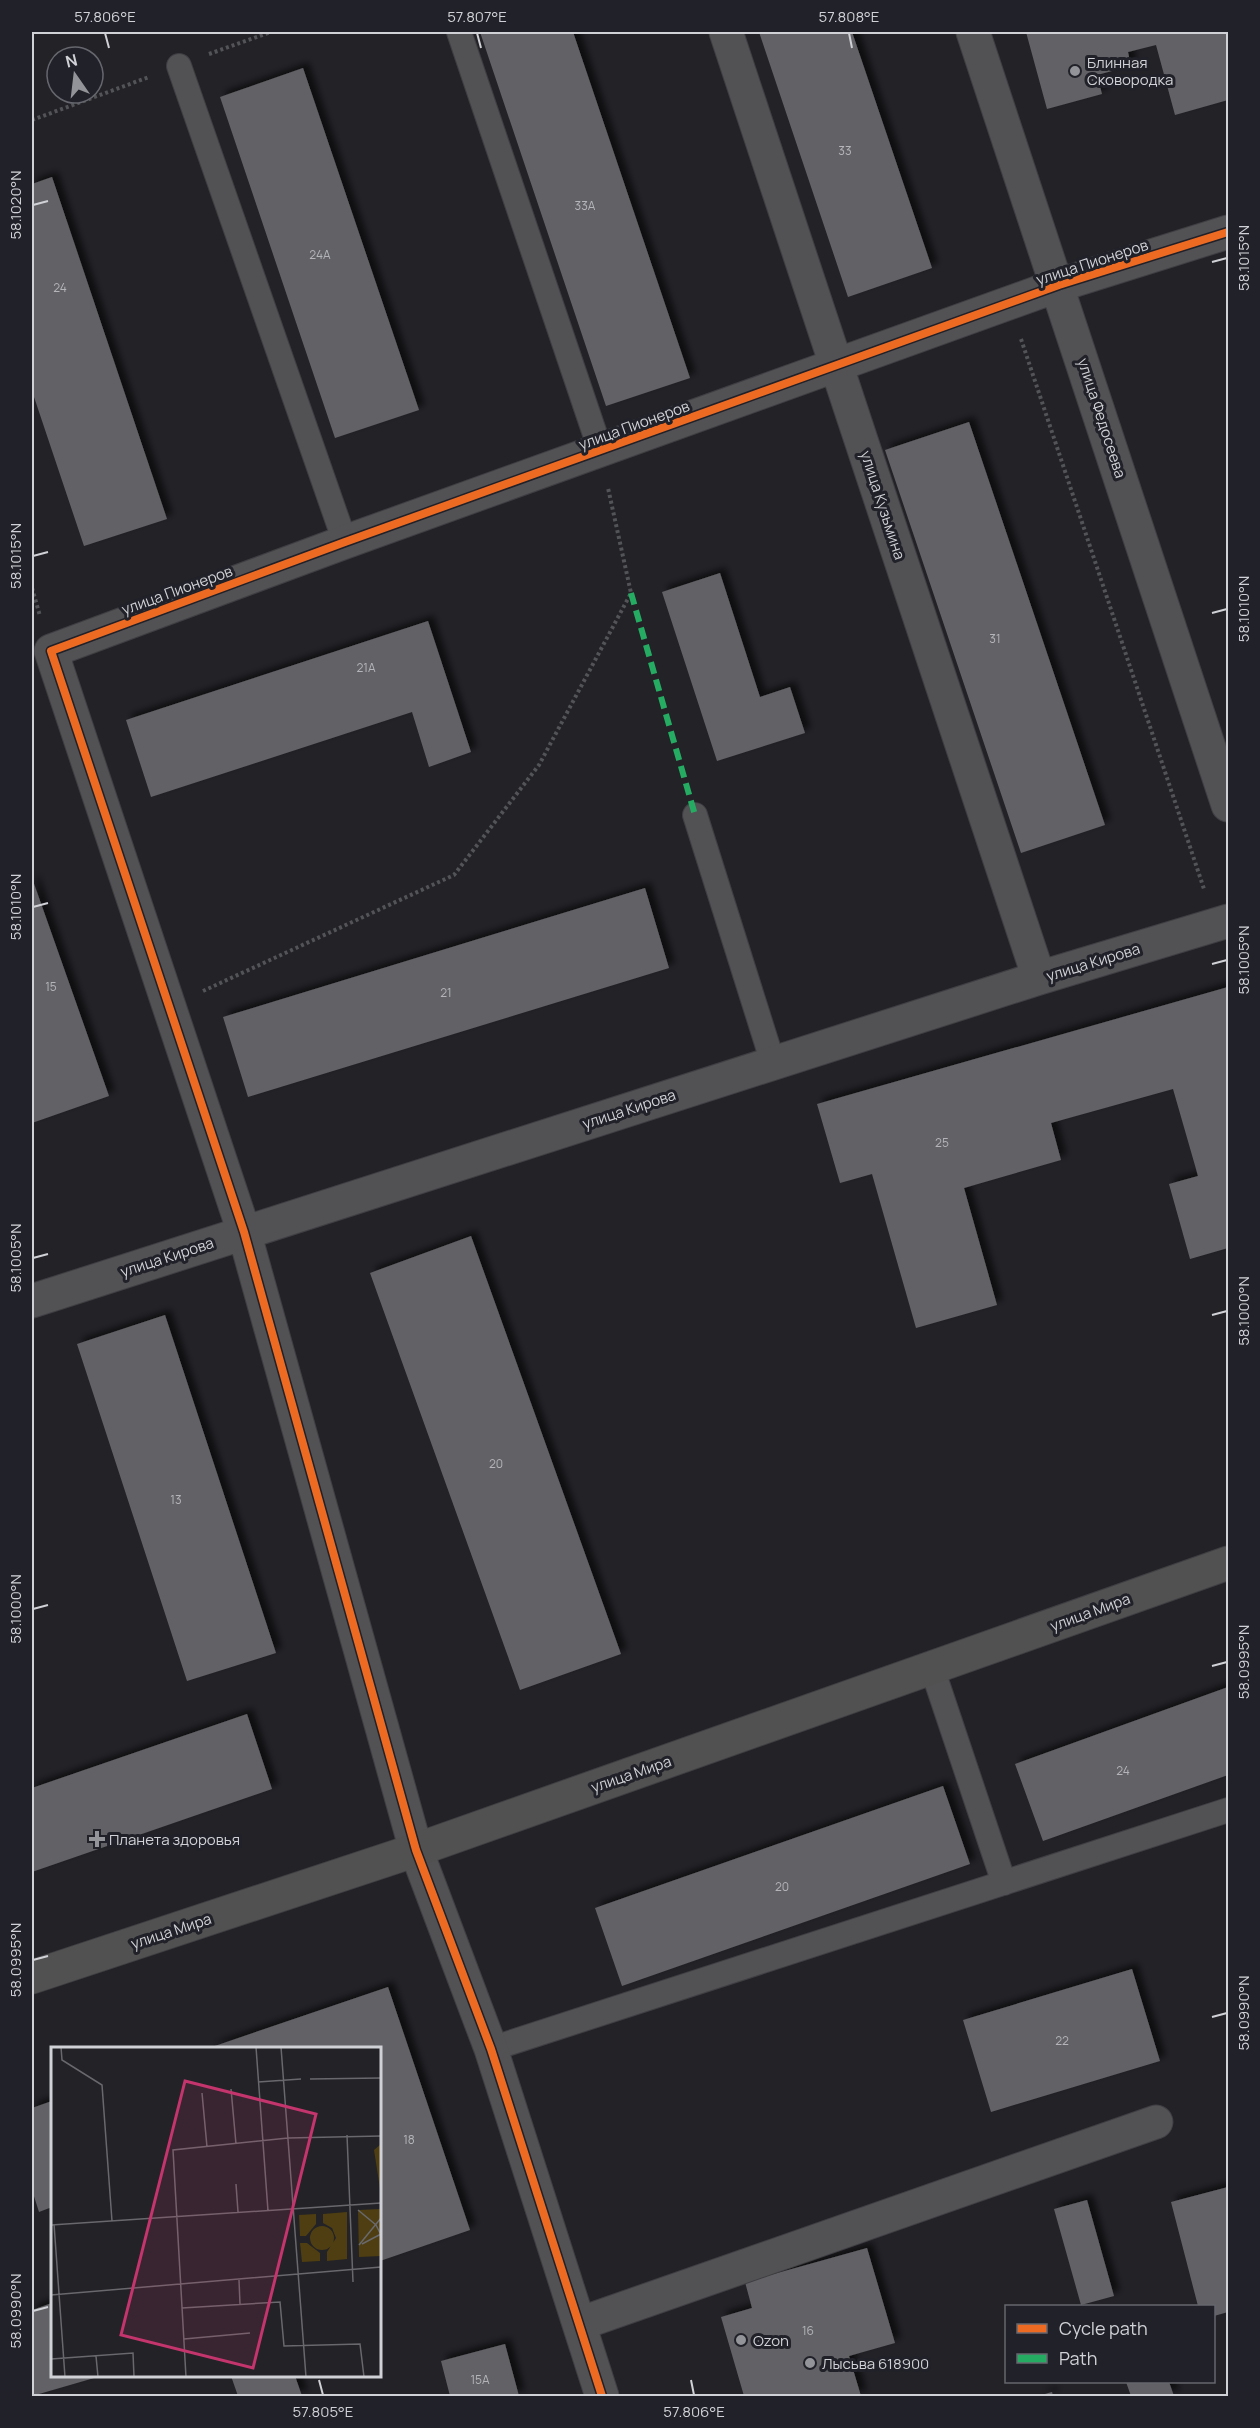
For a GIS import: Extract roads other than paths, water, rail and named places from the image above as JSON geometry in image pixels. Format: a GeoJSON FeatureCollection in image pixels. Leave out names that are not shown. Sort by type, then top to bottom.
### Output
{"type":"FeatureCollection","features":[{"type":"Feature","properties":{"kind":"street","name":"улица Кузьмина"},"geometry":{"type":"LineString","coordinates":[[726,32],[1039,978]]}},
{"type":"Feature","properties":{"kind":"street","name":"улица Федосеева"},"geometry":{"type":"LineString","coordinates":[[973,32],[1059,285],[1228,805]]}},
{"type":"Feature","properties":{"kind":"street","name":"улица Пионеров"},"geometry":{"type":"LineString","coordinates":[[244,1232],[51,651],[345,542],[601,452],[1059,285],[1228,232]]}},
{"type":"Feature","properties":{"kind":"street","name":"улица Кирова"},"geometry":{"type":"LineString","coordinates":[[32,1301],[1039,978],[1222,922]]}},
{"type":"Feature","properties":{"kind":"street"},"geometry":{"type":"LineString","coordinates":[[244,1232],[416,1850],[491,2049],[602,2397]]}},
{"type":"Feature","properties":{"kind":"street","name":"улица Мира"},"geometry":{"type":"LineString","coordinates":[[32,1977],[416,1850],[1228,1563]]}},
{"type":"Feature","properties":{"kind":"street"},"geometry":{"type":"LineString","coordinates":[[579,2324],[1156,2122]]}},
{"type":"Feature","properties":{"kind":"lane"},"geometry":{"type":"LineString","coordinates":[[459,32],[601,452]]}},
{"type":"Feature","properties":{"kind":"lane"},"geometry":{"type":"LineString","coordinates":[[179,66],[345,542]]}},
{"type":"Feature","properties":{"kind":"lane"},"geometry":{"type":"LineString","coordinates":[[695,815],[773,1063]]}},
{"type":"Feature","properties":{"kind":"lane"},"geometry":{"type":"LineString","coordinates":[[932,1668],[1004,1883]]}},
{"type":"Feature","properties":{"kind":"lane"},"geometry":{"type":"LineString","coordinates":[[491,2049],[1228,1810]]}},
{"type":"Feature","properties":{"kind":"place","name":"Блинная Сковородка"},"geometry":{"type":"Point","coordinates":[1075,71]}},
{"type":"Feature","properties":{"kind":"place","name":"Планета здоровья"},"geometry":{"type":"Point","coordinates":[97,1839]}},
{"type":"Feature","properties":{"kind":"place","name":"Ozon"},"geometry":{"type":"Point","coordinates":[741,2340]}},
{"type":"Feature","properties":{"kind":"place","name":"Лысьва 618900"},"geometry":{"type":"Point","coordinates":[810,2363]}}]}
